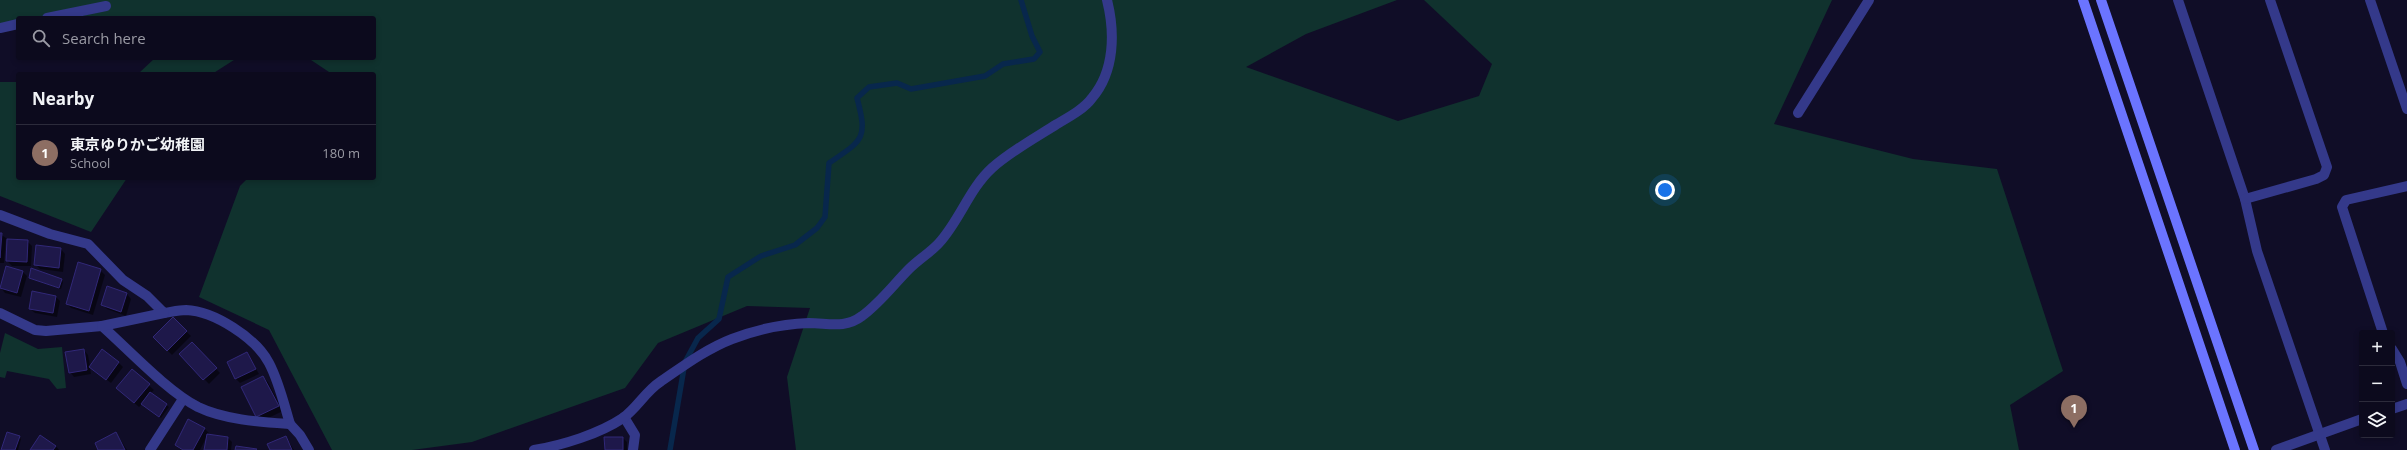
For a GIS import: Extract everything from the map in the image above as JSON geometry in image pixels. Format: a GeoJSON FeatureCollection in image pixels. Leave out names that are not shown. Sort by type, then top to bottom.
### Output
{"type":"FeatureCollection","features":[{"type":"Feature","properties":{"kind":"street"},"geometry":{"type":"LineString","coordinates":[[534,450],[548,449],[601,430],[624,417],[664,380],[698,357],[729,340],[751,332],[809,323],[836,326],[850,323],[861,317],[880,301],[910,268],[939,243],[991,169],[1031,140],[1074,113],[1092,98],[1109,67],[1112,42],[1111,17],[1107,0]]}},
{"type":"Feature","properties":{"kind":"street"},"geometry":{"type":"LineString","coordinates":[[1798,112],[1869,0]]}},
{"type":"Feature","properties":{"kind":"street"},"geometry":{"type":"LineString","coordinates":[[2083,0],[2235,450]]}},
{"type":"Feature","properties":{"kind":"street"},"geometry":{"type":"LineString","coordinates":[[2101,0],[2254,450]]}},
{"type":"Feature","properties":{"kind":"street"},"geometry":{"type":"LineString","coordinates":[[2178,0],[2245,200],[2257,252],[2325,450]]}},
{"type":"Feature","properties":{"kind":"street"},"geometry":{"type":"LineString","coordinates":[[2245,200],[2316,179],[2324,175],[2327,167],[2270,0]]}},
{"type":"Feature","properties":{"kind":"street"},"geometry":{"type":"LineString","coordinates":[[2370,0],[2407,109]]}},
{"type":"Feature","properties":{"kind":"street"},"geometry":{"type":"LineString","coordinates":[[57,16],[106,6]]}},
{"type":"Feature","properties":{"kind":"street"},"geometry":{"type":"LineString","coordinates":[[0,28],[16,24]]}},
{"type":"Feature","properties":{"kind":"street"},"geometry":{"type":"LineString","coordinates":[[2382,330],[2342,207],[2346,200],[2407,186]]}},
{"type":"Feature","properties":{"kind":"street"},"geometry":{"type":"LineString","coordinates":[[0,215],[50,234],[88,244],[123,280],[147,296],[164,314]]}},
{"type":"Feature","properties":{"kind":"street"},"geometry":{"type":"LineString","coordinates":[[0,313],[35,330],[46,331],[102,326],[186,310],[218,320],[244,335],[258,347],[269,363],[290,424],[300,435],[309,450]]}},
{"type":"Feature","properties":{"kind":"street"},"geometry":{"type":"LineString","coordinates":[[102,326],[183,399],[199,408],[238,418],[290,424]]}},
{"type":"Feature","properties":{"kind":"street"},"geometry":{"type":"LineString","coordinates":[[2395,354],[2400,362],[2407,384]]}},
{"type":"Feature","properties":{"kind":"street"},"geometry":{"type":"LineString","coordinates":[[150,450],[151,445],[183,399]]}},
{"type":"Feature","properties":{"kind":"street"},"geometry":{"type":"LineString","coordinates":[[2395,408],[2407,404]]}},
{"type":"Feature","properties":{"kind":"street"},"geometry":{"type":"LineString","coordinates":[[624,417],[635,435],[633,450]]}},
{"type":"Feature","properties":{"kind":"street"},"geometry":{"type":"LineString","coordinates":[[2276,450],[2319,433],[2359,420]]}},
{"type":"Feature","properties":{"kind":"green space"},"geometry":{"type":"Polygon","coordinates":[[[0,0],[1397,0],[1306,34],[1246,67],[1398,121],[1479,96],[1492,64],[1424,0],[1832,0],[1774,124],[1913,159],[1997,169],[2063,371],[2010,405],[2019,450],[796,450],[787,377],[810,308],[747,306],[658,343],[625,388],[472,442],[412,450],[332,450],[269,330],[199,297],[240,186],[246,180],[376,180],[376,72],[329,72],[311,60],[376,60],[376,16],[16,16],[16,28],[0,23],[0,0]]]}},
{"type":"Feature","properties":{"kind":"green space"},"geometry":{"type":"Polygon","coordinates":[[[153,60],[234,60],[215,72],[140,72],[153,60]]]}},
{"type":"Feature","properties":{"kind":"green space"},"geometry":{"type":"Polygon","coordinates":[[[0,82],[16,82],[16,180],[126,180],[91,232],[0,196],[0,82]]]}},
{"type":"Feature","properties":{"kind":"green space"},"geometry":{"type":"Polygon","coordinates":[[[5,333],[38,349],[62,347],[66,388],[57,389],[49,379],[7,371],[5,378],[0,377],[0,353],[5,333]]]}},
{"type":"Feature","properties":{"kind":"building"},"geometry":{"type":"Polygon","coordinates":[[[0,233],[2,233],[0,258],[0,233]]]}},
{"type":"Feature","properties":{"kind":"building"},"geometry":{"type":"Polygon","coordinates":[[[7,239],[28,240],[27,262],[6,261],[7,239]]]}},
{"type":"Feature","properties":{"kind":"building"},"geometry":{"type":"Polygon","coordinates":[[[36,245],[61,248],[59,268],[34,265],[36,245]]]}},
{"type":"Feature","properties":{"kind":"building"},"geometry":{"type":"Polygon","coordinates":[[[78,262],[101,269],[89,311],[66,304],[78,262]]]}},
{"type":"Feature","properties":{"kind":"building"},"geometry":{"type":"Polygon","coordinates":[[[6,266],[23,271],[17,293],[0,288],[6,266]]]}},
{"type":"Feature","properties":{"kind":"building"},"geometry":{"type":"Polygon","coordinates":[[[31,268],[62,279],[59,288],[29,278],[31,268]]]}},
{"type":"Feature","properties":{"kind":"building"},"geometry":{"type":"Polygon","coordinates":[[[107,286],[127,293],[121,312],[101,305],[107,286]]]}},
{"type":"Feature","properties":{"kind":"building"},"geometry":{"type":"Polygon","coordinates":[[[32,291],[56,296],[53,313],[29,309],[32,291]]]}},
{"type":"Feature","properties":{"kind":"building"},"geometry":{"type":"Polygon","coordinates":[[[173,317],[187,331],[167,351],[153,337],[173,317]]]}},
{"type":"Feature","properties":{"kind":"building"},"geometry":{"type":"Polygon","coordinates":[[[192,342],[217,368],[203,380],[179,354],[192,342]]]}},
{"type":"Feature","properties":{"kind":"building"},"geometry":{"type":"Polygon","coordinates":[[[84,349],[87,370],[69,373],[65,352],[84,349]]]}},
{"type":"Feature","properties":{"kind":"building"},"geometry":{"type":"Polygon","coordinates":[[[102,349],[119,362],[106,380],[89,367],[102,349]]]}},
{"type":"Feature","properties":{"kind":"building"},"geometry":{"type":"Polygon","coordinates":[[[247,352],[256,369],[235,379],[227,362],[247,352]]]}},
{"type":"Feature","properties":{"kind":"building"},"geometry":{"type":"Polygon","coordinates":[[[132,369],[150,384],[134,403],[116,388],[132,369]]]}},
{"type":"Feature","properties":{"kind":"building"},"geometry":{"type":"Polygon","coordinates":[[[263,376],[279,406],[256,417],[241,387],[263,376]]]}},
{"type":"Feature","properties":{"kind":"building"},"geometry":{"type":"Polygon","coordinates":[[[150,392],[167,404],[159,417],[141,404],[150,392]]]}},
{"type":"Feature","properties":{"kind":"building"},"geometry":{"type":"Polygon","coordinates":[[[188,419],[205,428],[193,450],[183,450],[175,445],[188,419]]]}},
{"type":"Feature","properties":{"kind":"building"},"geometry":{"type":"Polygon","coordinates":[[[7,432],[20,436],[15,450],[1,450],[7,432]]]}},
{"type":"Feature","properties":{"kind":"building"},"geometry":{"type":"Polygon","coordinates":[[[116,432],[125,450],[98,450],[95,443],[116,432]]]}},
{"type":"Feature","properties":{"kind":"building"},"geometry":{"type":"Polygon","coordinates":[[[207,434],[228,437],[227,450],[204,450],[207,434]]]}},
{"type":"Feature","properties":{"kind":"building"},"geometry":{"type":"Polygon","coordinates":[[[40,435],[56,446],[53,450],[30,450],[40,435]]]}},
{"type":"Feature","properties":{"kind":"building"},"geometry":{"type":"Polygon","coordinates":[[[286,436],[292,450],[270,450],[267,444],[286,436]]]}},
{"type":"Feature","properties":{"kind":"building"},"geometry":{"type":"Polygon","coordinates":[[[604,437],[623,437],[623,450],[605,450],[604,437]]]}},
{"type":"Feature","properties":{"kind":"building"},"geometry":{"type":"Polygon","coordinates":[[[236,446],[257,449],[235,450],[236,446]]]}},
{"type":"Feature","properties":{"kind":"waterway"},"geometry":{"type":"LineString","coordinates":[[670,450],[685,362],[698,338],[719,319],[728,277],[761,256],[795,245],[817,228],[825,217],[829,163],[856,143],[862,131],[862,122],[857,98],[869,87],[897,83],[911,89],[985,76],[1003,64],[1034,59],[1040,52],[1032,36],[1021,0]]}},
{"type":"Feature","properties":{"kind":"place","name":"東京ゆりかご幼稚園"},"geometry":{"type":"Point","coordinates":[2074,428]}}]}
